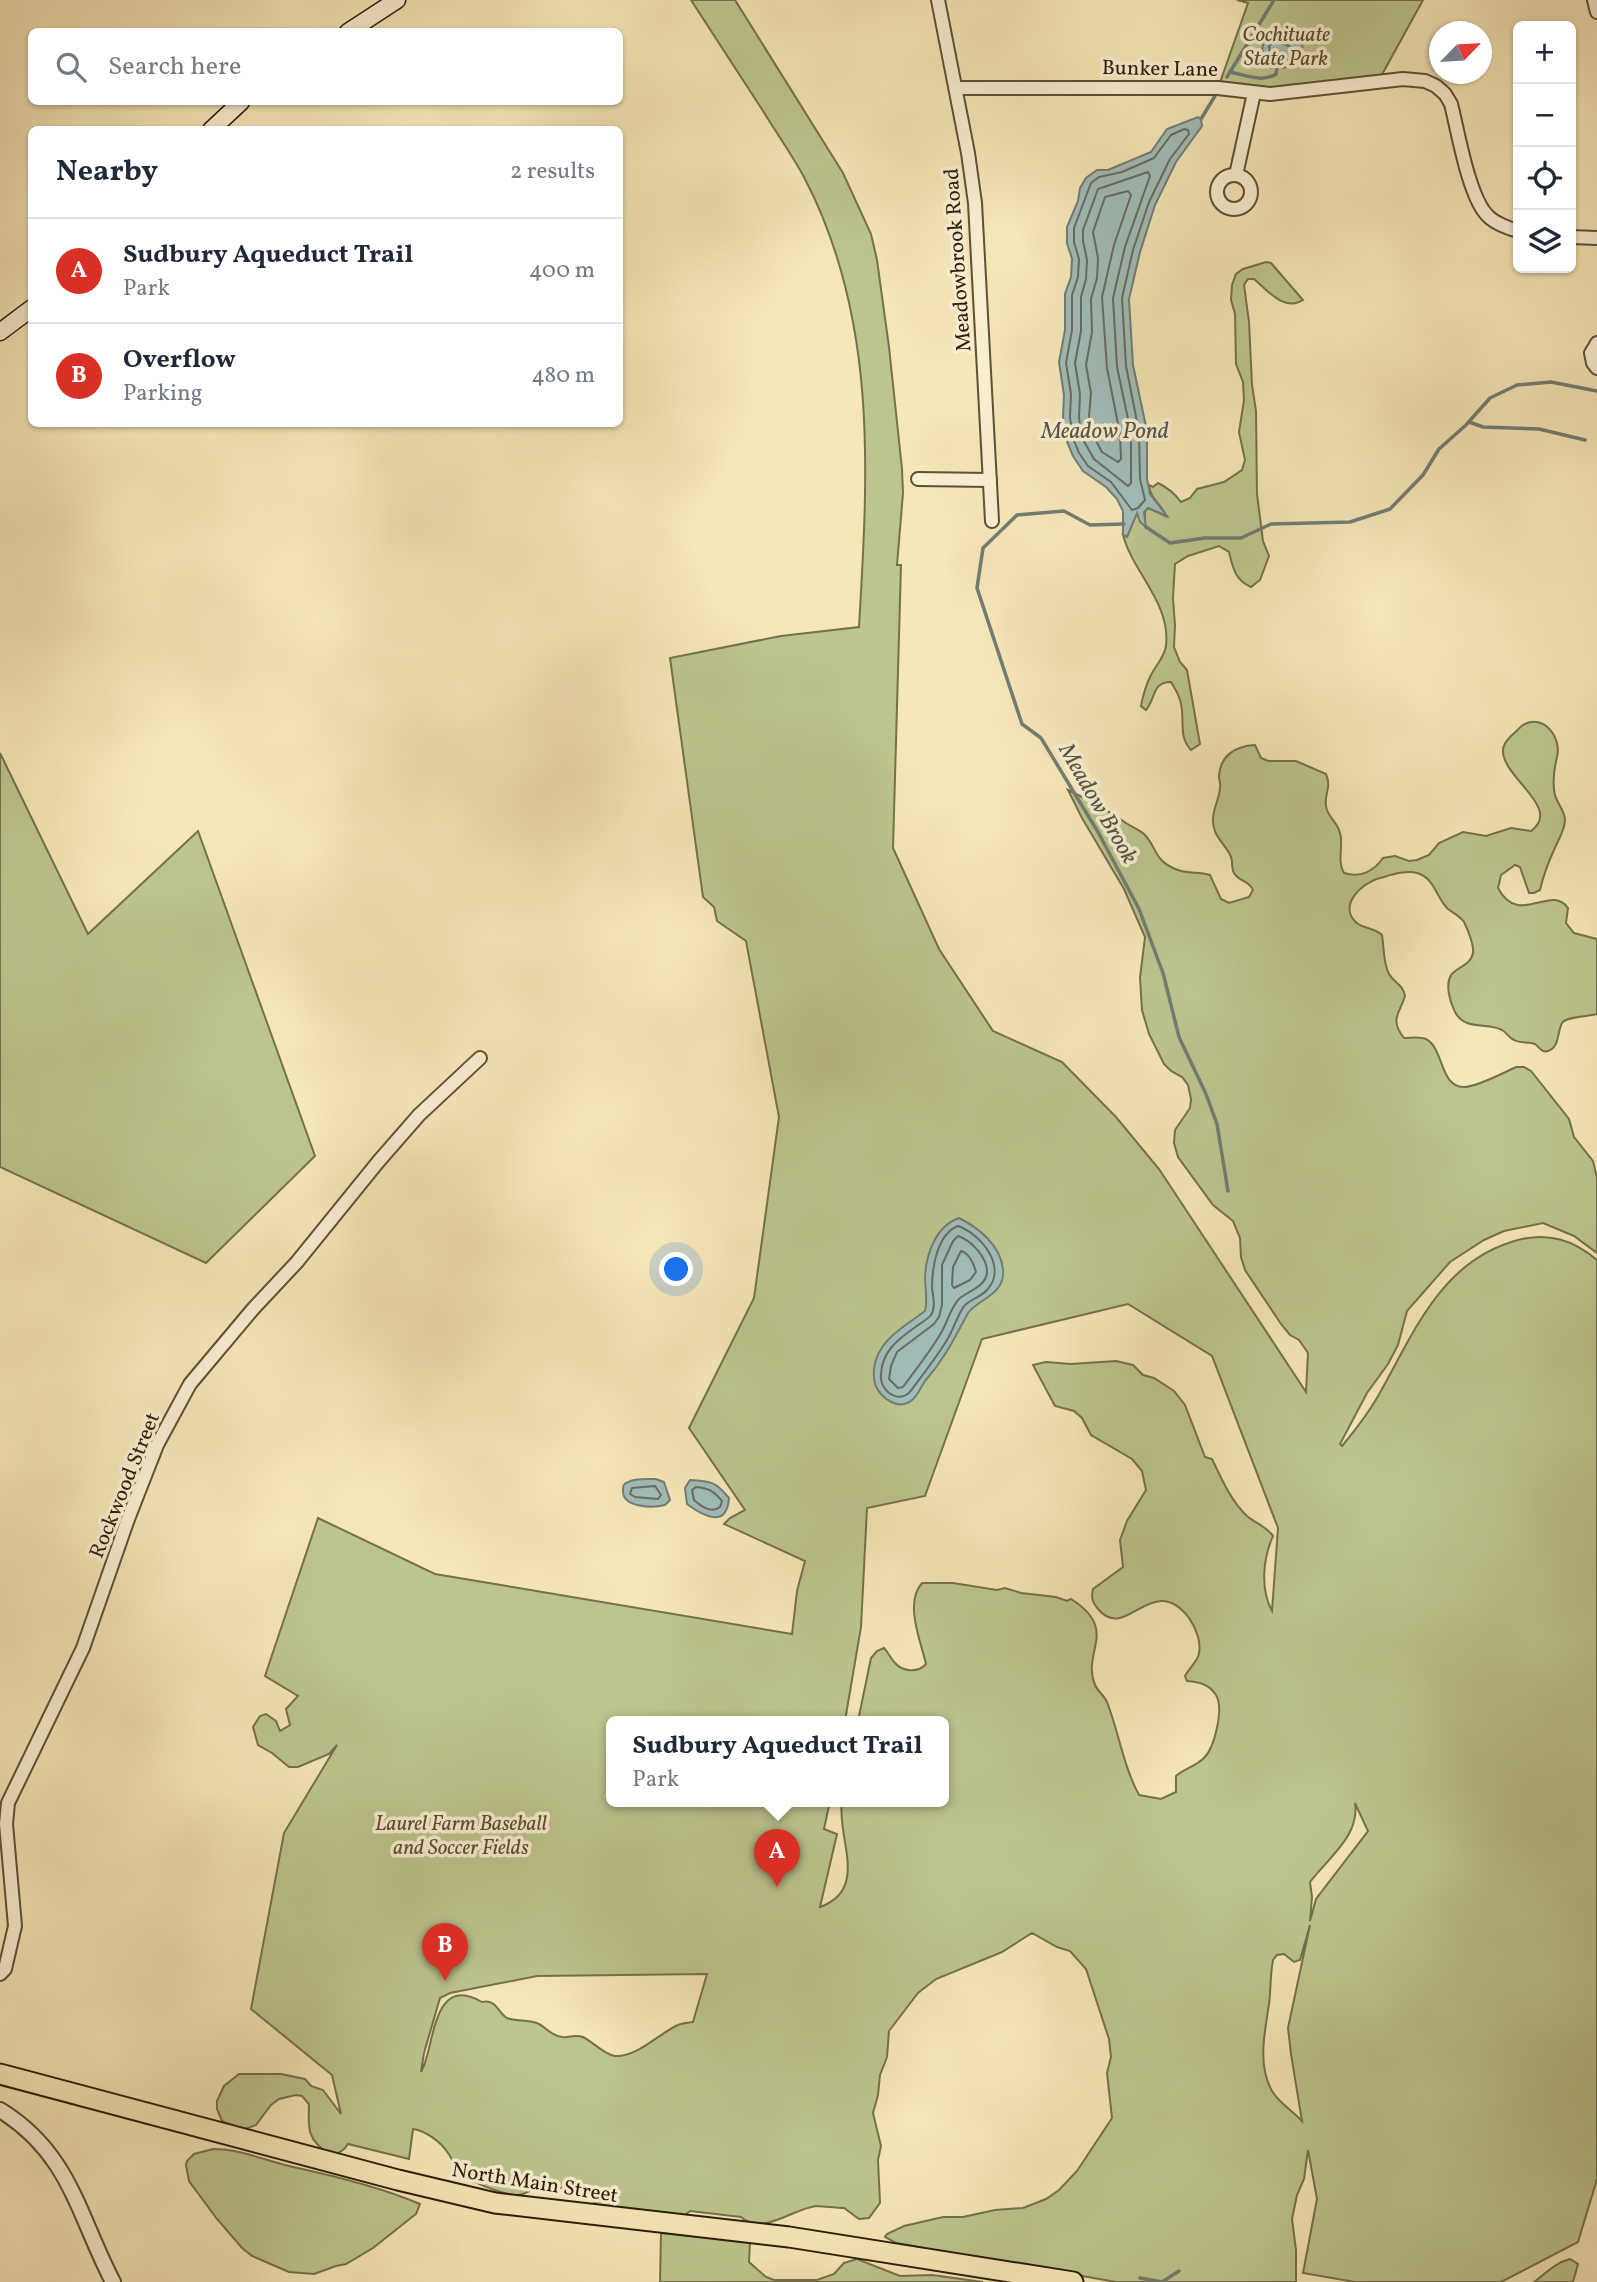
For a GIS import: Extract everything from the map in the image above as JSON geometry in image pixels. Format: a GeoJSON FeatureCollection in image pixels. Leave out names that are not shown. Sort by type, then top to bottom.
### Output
{"type":"FeatureCollection","features":[{"type":"Feature","properties":{"kind":"main road"},"geometry":{"type":"LineString","coordinates":[[354,28],[397,0]]}},
{"type":"Feature","properties":{"kind":"main road"},"geometry":{"type":"LineString","coordinates":[[215,126],[238,105]]}},
{"type":"Feature","properties":{"kind":"main road"},"geometry":{"type":"LineString","coordinates":[[0,332],[28,311]]}},
{"type":"Feature","properties":{"kind":"main road","name":"North Main Street"},"geometry":{"type":"LineString","coordinates":[[0,2074],[486,2201],[789,2236],[1073,2282]]}},
{"type":"Feature","properties":{"kind":"street","name":"Meadowbrook Road"},"geometry":{"type":"LineString","coordinates":[[938,0],[975,203],[992,520]]}},
{"type":"Feature","properties":{"kind":"street"},"geometry":{"type":"LineString","coordinates":[[1594,0],[1597,12]]}},
{"type":"Feature","properties":{"kind":"street","name":"Bunker Lane"},"geometry":{"type":"LineString","coordinates":[[956,88],[1218,88],[1254,93],[1285,93],[1391,79],[1415,79],[1436,86],[1446,94],[1451,104],[1468,178],[1477,200],[1488,217],[1513,229]]}},
{"type":"Feature","properties":{"kind":"street"},"geometry":{"type":"LineString","coordinates":[[1236,175],[1254,93]]}},
{"type":"Feature","properties":{"kind":"street"},"geometry":{"type":"LineString","coordinates":[[1576,237],[1597,238]]}},
{"type":"Feature","properties":{"kind":"street"},"geometry":{"type":"LineString","coordinates":[[1597,343],[1591,353],[1597,368]]}},
{"type":"Feature","properties":{"kind":"street"},"geometry":{"type":"LineString","coordinates":[[918,479],[990,480]]}},
{"type":"Feature","properties":{"kind":"street","name":"Rockwood Street"},"geometry":{"type":"LineString","coordinates":[[0,1974],[5,1969],[15,1926],[7,1835],[8,1803],[83,1648],[128,1519],[167,1424],[190,1384],[297,1262],[378,1162],[419,1115],[480,1058]]}},
{"type":"Feature","properties":{"kind":"street"},"geometry":{"type":"LineString","coordinates":[[0,2110],[28,2130],[51,2156],[66,2179],[113,2282]]}},
{"type":"Feature","properties":{"kind":"green space","name":"Laurel Farm Baseball and Soccer Fields"},"geometry":{"type":"Polygon","coordinates":[[[691,0],[735,0],[843,173],[871,234],[889,347],[903,493],[897,565],[901,565],[893,848],[939,949],[993,1031],[1062,1062],[1116,1117],[1159,1169],[1306,1392],[1308,1353],[1299,1340],[1290,1335],[1281,1324],[1245,1270],[1240,1238],[1233,1221],[1213,1205],[1178,1157],[1174,1143],[1175,1130],[1190,1108],[1191,1099],[1188,1085],[1182,1077],[1164,1064],[1149,1034],[1142,1010],[1140,978],[1145,937],[1124,889],[1068,790],[1143,833],[1167,865],[1182,871],[1210,875],[1221,899],[1229,903],[1249,897],[1253,890],[1234,873],[1231,857],[1213,825],[1222,763],[1230,753],[1241,747],[1255,745],[1261,758],[1268,761],[1296,761],[1326,774],[1326,806],[1341,835],[1342,868],[1344,873],[1356,875],[1371,870],[1383,858],[1395,856],[1409,861],[1417,860],[1429,855],[1439,843],[1463,832],[1486,836],[1511,828],[1531,831],[1539,822],[1540,813],[1529,792],[1505,761],[1504,746],[1522,726],[1531,722],[1538,722],[1550,729],[1557,742],[1554,785],[1565,824],[1540,890],[1529,893],[1520,867],[1515,865],[1501,875],[1498,888],[1506,899],[1515,904],[1553,900],[1561,902],[1568,908],[1566,923],[1574,933],[1597,939],[1597,1014],[1573,1018],[1562,1023],[1555,1046],[1546,1051],[1535,1044],[1514,1040],[1502,1030],[1464,1022],[1451,1003],[1448,984],[1451,975],[1472,957],[1472,942],[1462,920],[1448,909],[1428,879],[1417,873],[1398,873],[1373,880],[1354,896],[1350,910],[1358,924],[1382,935],[1387,970],[1405,996],[1396,1021],[1404,1038],[1423,1038],[1432,1044],[1446,1075],[1457,1086],[1477,1084],[1516,1067],[1531,1071],[1569,1119],[1574,1137],[1593,1161],[1597,1178],[1597,1253],[1574,1236],[1543,1223],[1504,1231],[1484,1240],[1450,1262],[1407,1311],[1398,1345],[1367,1393],[1340,1444],[1342,1446],[1378,1397],[1420,1320],[1435,1299],[1470,1263],[1492,1250],[1518,1240],[1540,1237],[1570,1243],[1597,1260],[1597,2179],[1578,2242],[1501,2282],[1355,2282],[1303,2273],[1317,2199],[1308,2150],[1304,2179],[1297,2195],[1292,2219],[1296,2282],[1116,2282],[896,2243],[885,2237],[904,2226],[943,2217],[963,2217],[995,2210],[1023,2208],[1046,2199],[1077,2171],[1112,2118],[1107,2073],[1111,2057],[1109,2039],[1086,1969],[1070,1951],[1032,1933],[1002,1952],[936,1979],[918,1993],[889,2031],[887,2057],[880,2075],[873,2113],[881,2146],[878,2160],[880,2203],[869,2218],[859,2219],[844,2208],[816,2206],[759,2224],[741,2217],[690,2211],[684,2216],[601,2208],[579,2190],[568,2188],[541,2186],[521,2195],[513,2195],[482,2185],[464,2175],[437,2141],[413,2129],[409,2159],[348,2144],[345,2149],[330,2155],[317,2144],[310,2133],[309,2104],[302,2096],[279,2099],[256,2125],[245,2129],[222,2121],[217,2109],[217,2101],[224,2086],[239,2074],[281,2074],[305,2079],[311,2086],[323,2090],[341,2114],[332,2075],[251,2009],[284,1833],[337,1745],[329,1754],[298,1767],[289,1767],[258,1745],[253,1727],[260,1716],[266,1714],[276,1721],[280,1731],[290,1725],[286,1709],[298,1696],[265,1676],[318,1518],[435,1574],[792,1634],[797,1591],[805,1561],[724,1524],[745,1510],[689,1428],[754,1298],[779,1117],[746,941],[717,921],[714,907],[703,897],[670,658],[781,636],[859,627],[865,455],[857,342],[846,287],[829,232],[795,162],[691,0]],[[1128,1304],[982,1339],[925,1496],[867,1508],[861,1627],[846,1716],[606,1716],[606,1807],[829,1807],[824,1829],[837,1834],[820,1907],[835,1899],[844,1888],[848,1861],[842,1807],[949,1807],[949,1716],[859,1716],[871,1658],[877,1651],[884,1648],[898,1666],[906,1670],[919,1669],[926,1664],[914,1612],[914,1601],[922,1583],[953,1583],[997,1590],[1005,1588],[1067,1601],[1071,1599],[1086,1610],[1096,1631],[1092,1662],[1095,1685],[1107,1702],[1139,1795],[1161,1799],[1176,1792],[1176,1776],[1208,1753],[1219,1718],[1216,1695],[1207,1686],[1187,1681],[1185,1676],[1199,1653],[1195,1627],[1184,1612],[1169,1602],[1152,1603],[1121,1618],[1106,1616],[1094,1604],[1093,1589],[1123,1567],[1120,1540],[1127,1521],[1146,1490],[1142,1471],[1132,1459],[1091,1435],[1082,1418],[1074,1411],[1055,1406],[1033,1365],[1046,1362],[1071,1364],[1116,1361],[1133,1365],[1143,1375],[1154,1378],[1174,1391],[1185,1405],[1205,1457],[1212,1459],[1236,1503],[1247,1516],[1273,1536],[1264,1574],[1272,1611],[1278,1528],[1212,1356],[1128,1304]],[[1355,1803],[1353,1826],[1348,1836],[1310,1882],[1310,1921],[1316,1899],[1368,1831],[1355,1803]],[[1310,1925],[1300,1960],[1294,1962],[1284,1954],[1277,1955],[1273,1960],[1263,2059],[1267,2081],[1272,2091],[1302,2121],[1288,2028],[1310,1925]],[[707,1974],[537,1976],[450,1993],[440,1998],[421,2072],[438,2017],[444,2005],[453,1997],[465,1995],[482,2002],[491,2002],[507,2018],[535,2022],[558,2036],[583,2037],[615,2056],[632,2053],[670,2029],[693,2022],[707,1974]]]}},
{"type":"Feature","properties":{"kind":"green space","name":"Cochituate State Park"},"geometry":{"type":"Polygon","coordinates":[[[1237,0],[1423,0],[1379,80],[1285,93],[1218,88],[1248,3],[1237,0]]]}},
{"type":"Feature","properties":{"kind":"green space"},"geometry":{"type":"Polygon","coordinates":[[[1271,263],[1303,300],[1296,303],[1283,302],[1254,279],[1248,279],[1244,285],[1256,411],[1257,494],[1263,541],[1269,556],[1260,580],[1251,587],[1238,577],[1229,552],[1219,546],[1188,556],[1175,564],[1174,647],[1180,662],[1187,670],[1200,744],[1191,750],[1183,734],[1180,701],[1171,682],[1157,688],[1146,710],[1141,706],[1149,679],[1165,650],[1166,630],[1157,602],[1123,535],[1127,537],[1137,512],[1145,526],[1145,512],[1148,508],[1166,516],[1151,494],[1149,485],[1153,487],[1158,483],[1171,491],[1181,502],[1190,498],[1197,489],[1224,482],[1242,470],[1245,460],[1239,432],[1244,400],[1243,382],[1236,364],[1232,285],[1236,274],[1243,269],[1271,263]]]}},
{"type":"Feature","properties":{"kind":"green space"},"geometry":{"type":"Polygon","coordinates":[[[0,753],[88,934],[198,831],[315,1156],[206,1263],[0,1167],[0,753]]]}},
{"type":"Feature","properties":{"kind":"green space"},"geometry":{"type":"Polygon","coordinates":[[[213,2149],[243,2153],[341,2178],[420,2204],[416,2214],[373,2248],[346,2264],[314,2274],[289,2272],[252,2256],[242,2248],[189,2181],[187,2161],[194,2154],[213,2149]]]}},
{"type":"Feature","properties":{"kind":"green space"},"geometry":{"type":"Polygon","coordinates":[[[661,2233],[750,2242],[749,2262],[766,2277],[774,2280],[817,2280],[834,2274],[844,2263],[857,2259],[900,2276],[932,2275],[983,2282],[660,2282],[661,2233]]]}},
{"type":"Feature","properties":{"kind":"green space"},"geometry":{"type":"Polygon","coordinates":[[[1570,2259],[1578,2264],[1573,2282],[1534,2282],[1555,2266],[1570,2259]]]}},
{"type":"Feature","properties":{"kind":"water"},"geometry":{"type":"Polygon","coordinates":[[[1293,29],[1298,32],[1302,42],[1301,53],[1295,63],[1287,67],[1268,67],[1262,51],[1264,41],[1277,31],[1289,40],[1293,38],[1293,29]]]}},
{"type":"Feature","properties":{"kind":"water","name":"Meadow Pond"},"geometry":{"type":"Polygon","coordinates":[[[1198,117],[1202,126],[1176,162],[1155,205],[1129,299],[1133,365],[1147,431],[1147,479],[1150,494],[1167,516],[1148,508],[1144,512],[1146,527],[1140,522],[1137,513],[1127,537],[1123,535],[1123,511],[1117,499],[1106,487],[1083,471],[1066,439],[1059,362],[1065,330],[1065,294],[1071,277],[1072,259],[1067,243],[1067,227],[1086,178],[1097,170],[1108,170],[1151,152],[1167,129],[1198,117]]]}},
{"type":"Feature","properties":{"kind":"water"},"geometry":{"type":"Polygon","coordinates":[[[959,1218],[981,1232],[993,1245],[1001,1260],[1003,1278],[990,1296],[968,1313],[944,1356],[914,1398],[908,1403],[895,1403],[883,1396],[875,1386],[876,1359],[893,1335],[925,1311],[925,1277],[930,1250],[944,1227],[959,1218]]]}},
{"type":"Feature","properties":{"kind":"water"},"geometry":{"type":"Polygon","coordinates":[[[638,1479],[664,1482],[670,1500],[665,1505],[640,1506],[624,1497],[624,1484],[638,1479]]]}},
{"type":"Feature","properties":{"kind":"water"},"geometry":{"type":"Polygon","coordinates":[[[690,1480],[708,1482],[729,1498],[724,1514],[719,1517],[707,1516],[687,1504],[685,1488],[690,1480]]]}},
{"type":"Feature","properties":{"kind":"waterway","name":"Meadow Brook"},"geometry":{"type":"LineString","coordinates":[[1227,77],[1274,0]]}},
{"type":"Feature","properties":{"kind":"waterway"},"geometry":{"type":"LineString","coordinates":[[1246,49],[1250,62],[1264,62]]}},
{"type":"Feature","properties":{"kind":"waterway"},"geometry":{"type":"LineString","coordinates":[[1230,72],[1265,78],[1276,74],[1277,68]]}},
{"type":"Feature","properties":{"kind":"waterway","name":"Meadow Brook"},"geometry":{"type":"LineString","coordinates":[[1201,119],[1215,96]]}},
{"type":"Feature","properties":{"kind":"waterway"},"geometry":{"type":"LineString","coordinates":[[1146,527],[1170,543],[1205,538],[1241,538],[1271,524],[1350,522],[1390,509],[1423,475],[1439,449],[1466,425],[1490,398],[1517,385],[1551,382],[1597,391]]}},
{"type":"Feature","properties":{"kind":"waterway"},"geometry":{"type":"LineString","coordinates":[[1469,422],[1483,427],[1539,429],[1585,440]]}},
{"type":"Feature","properties":{"kind":"waterway","name":"Meadow Brook"},"geometry":{"type":"LineString","coordinates":[[1124,524],[1090,525],[1064,511],[1017,515],[983,548],[977,588],[1022,724],[1041,738],[1098,832],[1139,909],[1163,973],[1179,1037],[1217,1124],[1228,1191]]}},
{"type":"Feature","properties":{"kind":"waterway"},"geometry":{"type":"LineString","coordinates":[[1140,2278],[1162,2282],[1179,2271]]}},
{"type":"Feature","properties":{"kind":"place","name":"Sudbury Aqueduct Trail"},"geometry":{"type":"Point","coordinates":[777,1887]}},
{"type":"Feature","properties":{"kind":"place","name":"Overflow"},"geometry":{"type":"Point","coordinates":[445,1981]}}]}
